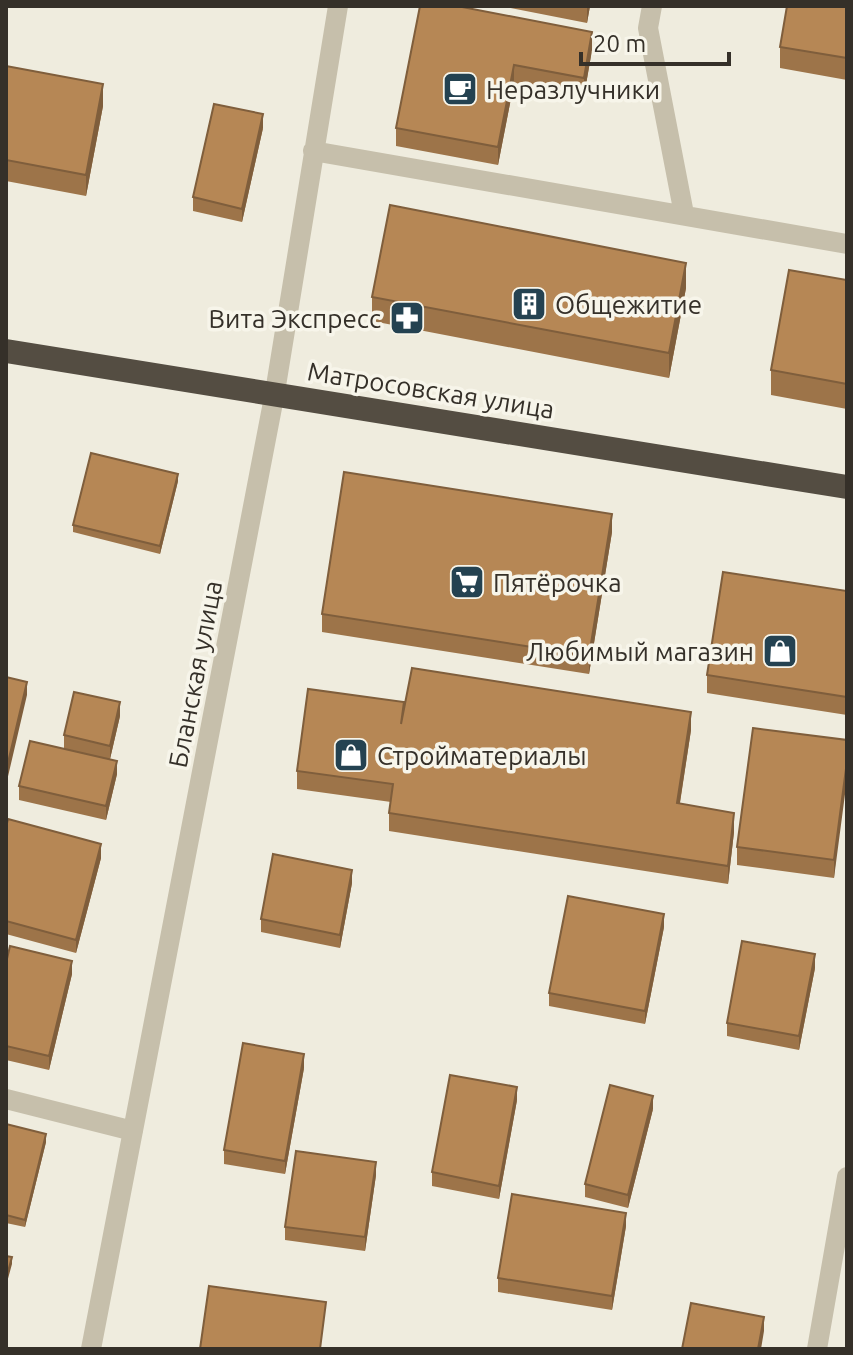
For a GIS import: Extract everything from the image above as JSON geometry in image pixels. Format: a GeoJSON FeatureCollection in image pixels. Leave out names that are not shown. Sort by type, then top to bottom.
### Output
{"type":"FeatureCollection","features":[{"type":"Feature","properties":{"kind":"highway","name":"Матросовская улица"},"geometry":{"type":"LineString","coordinates":[[6,351],[275,392],[847,487]]}},
{"type":"Feature","properties":{"kind":"street","name":"Бланская улица"},"geometry":{"type":"LineString","coordinates":[[91,1349],[275,392],[338,6]]}},
{"type":"Feature","properties":{"kind":"street"},"geometry":{"type":"LineString","coordinates":[[652,6],[648,28],[684,214]]}},
{"type":"Feature","properties":{"kind":"street"},"geometry":{"type":"LineString","coordinates":[[313,151],[847,244]]}},
{"type":"Feature","properties":{"kind":"street"},"geometry":{"type":"LineString","coordinates":[[6,1099],[133,1131]]}},
{"type":"Feature","properties":{"kind":"street"},"geometry":{"type":"LineString","coordinates":[[817,1349],[847,1177]]}},
{"type":"Feature","properties":{"kind":"building","name":"Неразлучники"},"geometry":{"type":"Polygon","coordinates":[[[420,6],[457,6],[592,32],[584,78],[514,65],[498,147],[396,128],[420,6]]]}},
{"type":"Feature","properties":{"kind":"building"},"geometry":{"type":"Polygon","coordinates":[[[787,6],[847,6],[847,58],[780,47],[787,6]]]}},
{"type":"Feature","properties":{"kind":"building"},"geometry":{"type":"Polygon","coordinates":[[[6,66],[103,84],[86,175],[6,160],[6,66]]]}},
{"type":"Feature","properties":{"kind":"building"},"geometry":{"type":"Polygon","coordinates":[[[214,104],[263,114],[242,209],[193,197],[214,104]]]}},
{"type":"Feature","properties":{"kind":"building","name":"Общежитие"},"geometry":{"type":"Polygon","coordinates":[[[390,205],[686,263],[669,353],[372,297],[390,205]]]}},
{"type":"Feature","properties":{"kind":"building"},"geometry":{"type":"Polygon","coordinates":[[[789,270],[847,280],[847,384],[771,370],[789,270]]]}},
{"type":"Feature","properties":{"kind":"building"},"geometry":{"type":"Polygon","coordinates":[[[91,453],[178,474],[160,546],[73,525],[91,453]]]}},
{"type":"Feature","properties":{"kind":"building","name":"Пятёрочка"},"geometry":{"type":"Polygon","coordinates":[[[344,472],[612,514],[589,656],[322,614],[344,472]]]}},
{"type":"Feature","properties":{"kind":"building","name":"Любимый магазин"},"geometry":{"type":"Polygon","coordinates":[[[723,572],[847,591],[847,697],[707,675],[723,572]]]}},
{"type":"Feature","properties":{"kind":"building"},"geometry":{"type":"Polygon","coordinates":[[[412,668],[691,712],[677,803],[734,813],[728,866],[389,813],[393,784],[297,771],[308,689],[404,702],[401,724],[412,668]]]}},
{"type":"Feature","properties":{"kind":"building"},"geometry":{"type":"Polygon","coordinates":[[[6,677],[27,682],[6,771],[6,677]]]}},
{"type":"Feature","properties":{"kind":"building"},"geometry":{"type":"Polygon","coordinates":[[[74,692],[120,702],[110,746],[64,735],[74,692]]]}},
{"type":"Feature","properties":{"kind":"building"},"geometry":{"type":"Polygon","coordinates":[[[753,728],[847,740],[834,860],[737,847],[753,728]]]}},
{"type":"Feature","properties":{"kind":"building"},"geometry":{"type":"Polygon","coordinates":[[[30,741],[117,761],[106,806],[19,786],[30,741]]]}},
{"type":"Feature","properties":{"kind":"building"},"geometry":{"type":"Polygon","coordinates":[[[8,819],[101,844],[76,940],[6,921],[8,819]]]}},
{"type":"Feature","properties":{"kind":"building"},"geometry":{"type":"Polygon","coordinates":[[[273,854],[352,870],[340,935],[261,919],[273,854]]]}},
{"type":"Feature","properties":{"kind":"building"},"geometry":{"type":"Polygon","coordinates":[[[568,896],[664,914],[645,1011],[549,993],[568,896]]]}},
{"type":"Feature","properties":{"kind":"building"},"geometry":{"type":"Polygon","coordinates":[[[742,941],[815,954],[799,1036],[727,1023],[742,941]]]}},
{"type":"Feature","properties":{"kind":"building"},"geometry":{"type":"Polygon","coordinates":[[[10,946],[72,961],[49,1056],[6,1046],[6,963],[10,946]]]}},
{"type":"Feature","properties":{"kind":"building"},"geometry":{"type":"Polygon","coordinates":[[[243,1043],[304,1054],[285,1161],[224,1150],[243,1043]]]}},
{"type":"Feature","properties":{"kind":"building"},"geometry":{"type":"Polygon","coordinates":[[[450,1075],[517,1087],[499,1186],[432,1172],[450,1075]]]}},
{"type":"Feature","properties":{"kind":"building"},"geometry":{"type":"Polygon","coordinates":[[[610,1085],[653,1096],[628,1195],[585,1184],[610,1085]]]}},
{"type":"Feature","properties":{"kind":"building"},"geometry":{"type":"Polygon","coordinates":[[[6,1124],[46,1134],[25,1220],[6,1215],[6,1124]]]}},
{"type":"Feature","properties":{"kind":"building"},"geometry":{"type":"Polygon","coordinates":[[[296,1151],[376,1162],[365,1237],[285,1227],[296,1151]]]}},
{"type":"Feature","properties":{"kind":"building"},"geometry":{"type":"Polygon","coordinates":[[[512,1194],[626,1213],[612,1296],[498,1278],[512,1194]]]}},
{"type":"Feature","properties":{"kind":"building"},"geometry":{"type":"Polygon","coordinates":[[[6,1256],[12,1257],[6,1279],[6,1256]]]}},
{"type":"Feature","properties":{"kind":"building"},"geometry":{"type":"Polygon","coordinates":[[[209,1286],[326,1302],[320,1349],[200,1349],[209,1286]]]}},
{"type":"Feature","properties":{"kind":"building"},"geometry":{"type":"Polygon","coordinates":[[[691,1303],[764,1317],[758,1349],[682,1349],[691,1303]]]}},
{"type":"Feature","properties":{"kind":"place","name":"Неразлучники"},"geometry":{"type":"Point","coordinates":[460,89]}},
{"type":"Feature","properties":{"kind":"place","name":"Общежитие"},"geometry":{"type":"Point","coordinates":[529,304]}},
{"type":"Feature","properties":{"kind":"place","name":"Вита Экспресс"},"geometry":{"type":"Point","coordinates":[407,318]}},
{"type":"Feature","properties":{"kind":"place","name":"Пятёрочка"},"geometry":{"type":"Point","coordinates":[467,582]}},
{"type":"Feature","properties":{"kind":"place","name":"Любимый магазин"},"geometry":{"type":"Point","coordinates":[780,651]}},
{"type":"Feature","properties":{"kind":"place","name":"Стройматериалы"},"geometry":{"type":"Point","coordinates":[351,755]}}]}
